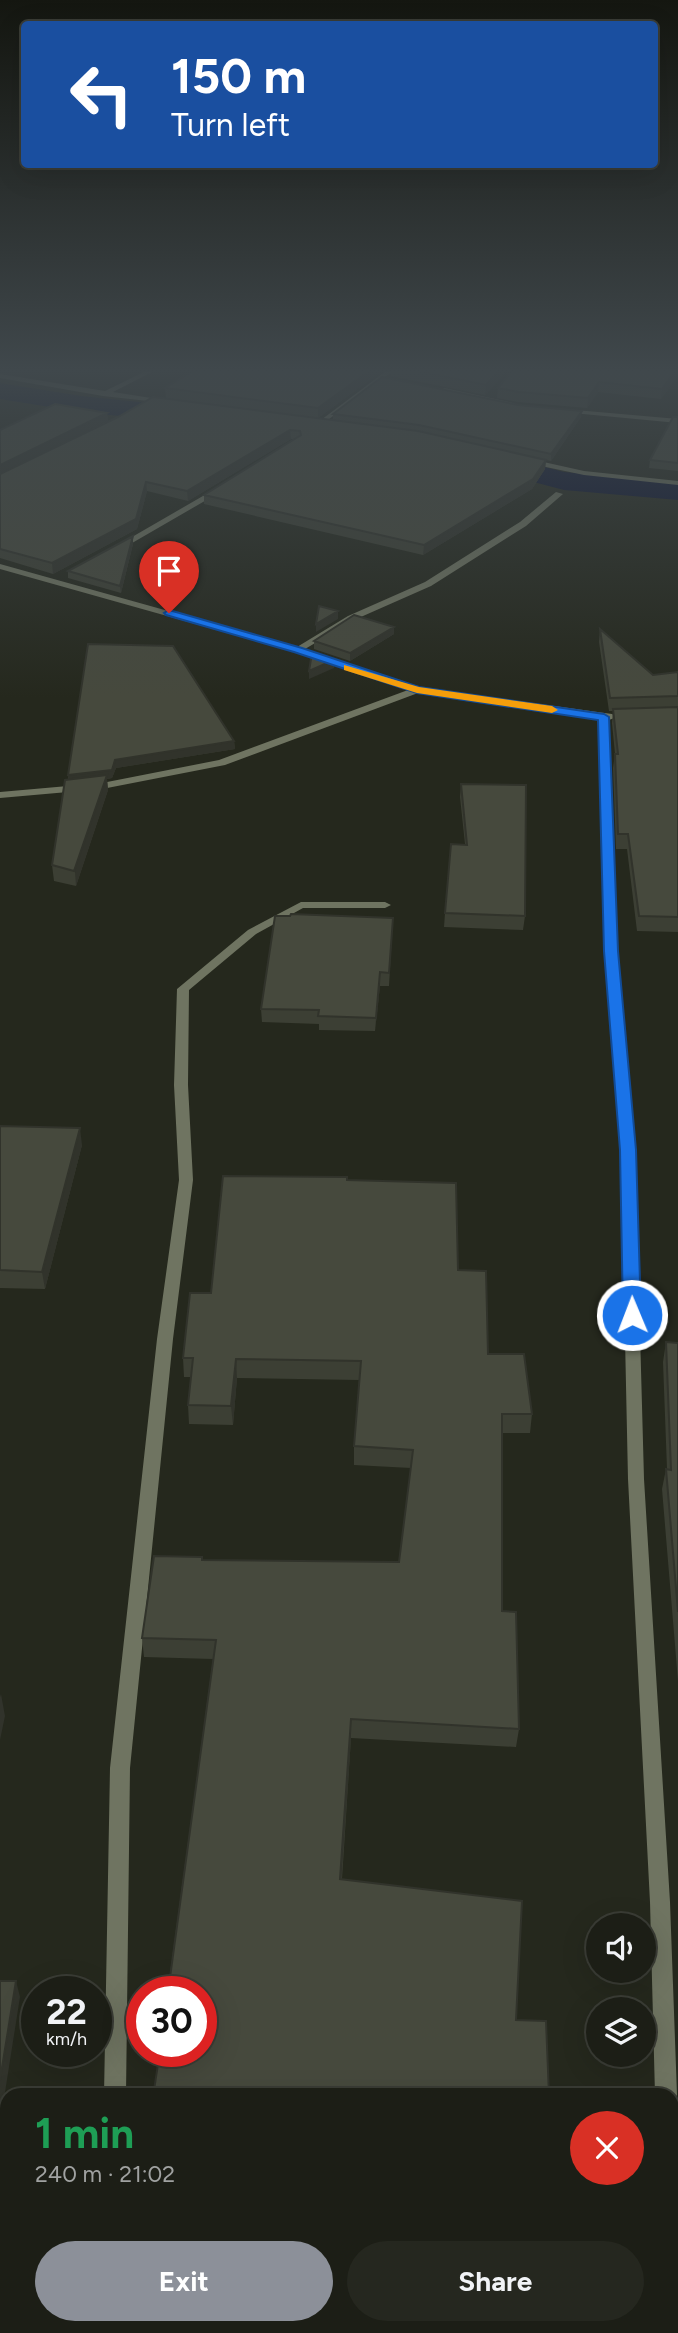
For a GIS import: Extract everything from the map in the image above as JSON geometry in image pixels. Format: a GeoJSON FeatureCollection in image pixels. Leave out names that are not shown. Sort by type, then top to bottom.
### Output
{"type":"FeatureCollection","features":[{"type":"Feature","properties":{"kind":"street"},"geometry":{"type":"LineString","coordinates":[[649,480],[678,483]]}},
{"type":"Feature","properties":{"kind":"street"},"geometry":{"type":"LineString","coordinates":[[111,552],[224,488]]}},
{"type":"Feature","properties":{"kind":"street"},"geometry":{"type":"LineString","coordinates":[[298,650],[351,618],[428,584],[523,524],[559,495]]}},
{"type":"Feature","properties":{"kind":"street"},"geometry":{"type":"LineString","coordinates":[[0,566],[298,650],[417,690],[604,717],[628,716]]}},
{"type":"Feature","properties":{"kind":"street"},"geometry":{"type":"LineString","coordinates":[[53,580],[65,574]]}},
{"type":"Feature","properties":{"kind":"street"},"geometry":{"type":"LineString","coordinates":[[0,795],[102,786],[221,763],[417,690]]}},
{"type":"Feature","properties":{"kind":"street"},"geometry":{"type":"LineString","coordinates":[[604,717],[611,951],[628,1150],[636,1479],[660,1902],[666,2088]]}},
{"type":"Feature","properties":{"kind":"street"},"geometry":{"type":"LineString","coordinates":[[115,2088],[120,1768],[148,1518],[164,1339],[186,1180],[181,1085],[183,989],[252,932],[302,905],[385,905]]}},
{"type":"Feature","properties":{"kind":"building"},"geometry":{"type":"Polygon","coordinates":[[[0,480],[206,480],[187,491],[146,482],[136,519],[52,563],[0,549],[0,480]]]}},
{"type":"Feature","properties":{"kind":"building"},"geometry":{"type":"Polygon","coordinates":[[[228,480],[532,480],[424,545],[204,495],[228,480]]]}},
{"type":"Feature","properties":{"kind":"building"},"geometry":{"type":"Polygon","coordinates":[[[133,536],[120,586],[68,571],[133,536]]]}},
{"type":"Feature","properties":{"kind":"building"},"geometry":{"type":"Polygon","coordinates":[[[319,606],[338,611],[316,624],[319,606]]]}},
{"type":"Feature","properties":{"kind":"building"},"geometry":{"type":"Polygon","coordinates":[[[354,615],[394,627],[350,653],[314,641],[354,615]]]}},
{"type":"Feature","properties":{"kind":"building"},"geometry":{"type":"Polygon","coordinates":[[[600,629],[653,675],[678,672],[678,696],[610,698],[600,629]]]}},
{"type":"Feature","properties":{"kind":"building"},"geometry":{"type":"Polygon","coordinates":[[[88,644],[173,646],[234,741],[115,760],[112,770],[68,775],[88,644]]]}},
{"type":"Feature","properties":{"kind":"building"},"geometry":{"type":"Polygon","coordinates":[[[312,653],[334,660],[309,671],[312,653]]]}},
{"type":"Feature","properties":{"kind":"building"},"geometry":{"type":"Polygon","coordinates":[[[678,707],[678,917],[639,916],[628,834],[618,834],[615,754],[618,754],[613,709],[678,707]]]}},
{"type":"Feature","properties":{"kind":"building"},"geometry":{"type":"Polygon","coordinates":[[[107,775],[74,871],[52,865],[65,780],[107,775]]]}},
{"type":"Feature","properties":{"kind":"building"},"geometry":{"type":"Polygon","coordinates":[[[461,784],[526,785],[525,916],[445,913],[451,844],[467,845],[461,784]]]}},
{"type":"Feature","properties":{"kind":"building"},"geometry":{"type":"Polygon","coordinates":[[[291,914],[393,918],[389,973],[380,972],[376,1018],[318,1016],[319,1010],[261,1009],[275,916],[291,914]]]}},
{"type":"Feature","properties":{"kind":"building"},"geometry":{"type":"Polygon","coordinates":[[[0,1126],[80,1128],[42,1272],[0,1270],[0,1126]]]}},
{"type":"Feature","properties":{"kind":"building"},"geometry":{"type":"Polygon","coordinates":[[[223,1176],[347,1177],[347,1180],[456,1183],[458,1270],[486,1271],[488,1354],[524,1354],[532,1414],[502,1414],[502,1611],[516,1612],[519,1729],[351,1719],[340,1879],[522,1901],[516,2020],[546,2021],[549,2088],[154,2088],[158,2067],[217,2067],[217,1976],[170,1976],[216,1640],[142,1638],[154,1556],[202,1557],[202,1560],[399,1562],[413,1450],[354,1446],[361,1361],[236,1359],[231,1406],[188,1405],[193,1358],[183,1358],[190,1293],[211,1293],[223,1176]]]}},
{"type":"Feature","properties":{"kind":"building"},"geometry":{"type":"Polygon","coordinates":[[[666,1342],[678,1343],[678,1612],[666,1469],[671,1470],[666,1342]]]}},
{"type":"Feature","properties":{"kind":"building"},"geometry":{"type":"Polygon","coordinates":[[[0,1981],[16,1981],[0,2080],[0,1981]]]}},
{"type":"Feature","properties":{"kind":"waterway"},"geometry":{"type":"LineString","coordinates":[[560,480],[678,491]]}},
{"type":"Feature","properties":{"kind":"slow traffic"},"geometry":{"type":"LineString","coordinates":[[348,667],[417,690],[552,710]]}},
{"type":"Feature","properties":{"kind":"route"},"geometry":{"type":"LineString","coordinates":[[169,613],[298,650],[417,690],[604,717],[611,951],[628,1150],[632,1315]]}}]}
